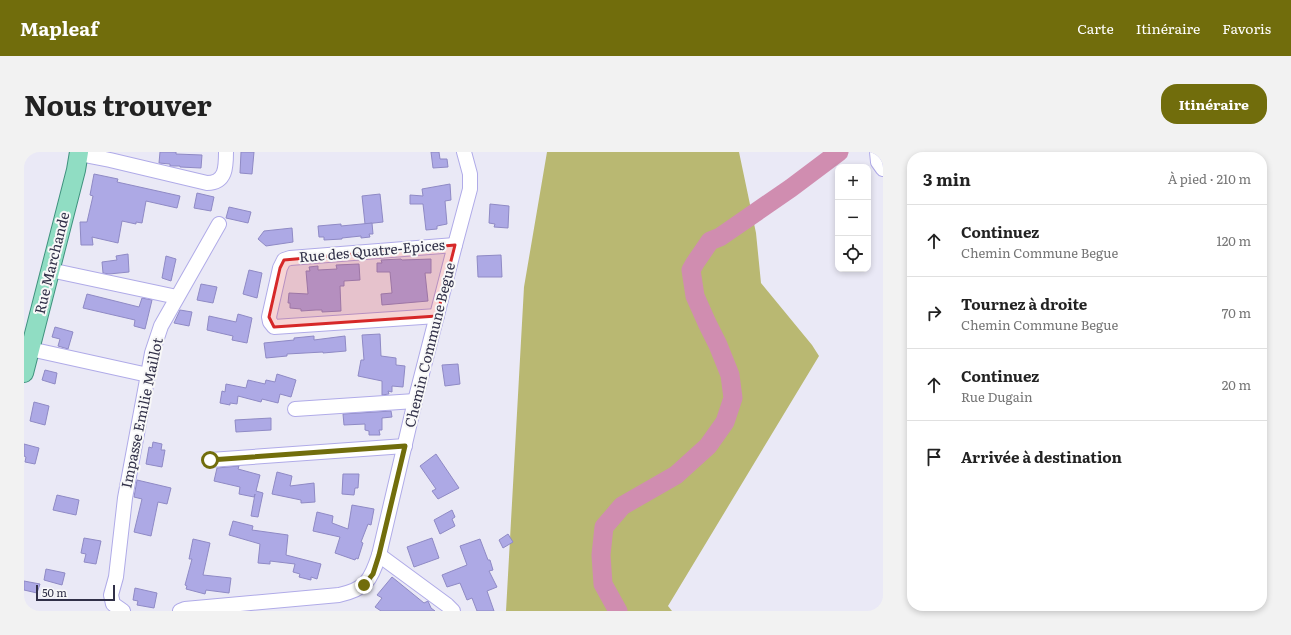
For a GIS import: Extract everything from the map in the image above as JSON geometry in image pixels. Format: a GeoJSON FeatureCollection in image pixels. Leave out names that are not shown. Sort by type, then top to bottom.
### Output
{"type":"FeatureCollection","features":[{"type":"Feature","properties":{"kind":"main road","name":"Rue Marchande"},"geometry":{"type":"LineString","coordinates":[[24,373],[76,170],[79,153]]}},
{"type":"Feature","properties":{"kind":"street"},"geometry":{"type":"LineString","coordinates":[[110,160],[128,152]]}},
{"type":"Feature","properties":{"kind":"street"},"geometry":{"type":"LineString","coordinates":[[79,153],[206,183],[213,183],[219,180],[226,168],[226,152]]}},
{"type":"Feature","properties":{"kind":"street","name":"Chemin Commune Begue"},"geometry":{"type":"LineString","coordinates":[[180,611],[185,609],[245,608],[339,595],[353,592],[364,585],[373,574],[379,555],[415,401],[470,190],[470,174],[464,152]]}},
{"type":"Feature","properties":{"kind":"street"},"geometry":{"type":"LineString","coordinates":[[877,152],[878,162],[883,169]]}},
{"type":"Feature","properties":{"kind":"street","name":"Impasse Emilie Maillot"},"geometry":{"type":"LineString","coordinates":[[123,611],[114,604],[111,595],[116,577],[125,498],[156,339],[161,326],[218,224]]}},
{"type":"Feature","properties":{"kind":"street","name":"Rue des Quatre-Epices"},"geometry":{"type":"LineString","coordinates":[[437,316],[274,327],[270,322],[269,317],[280,268],[284,260],[290,258],[455,245]]}},
{"type":"Feature","properties":{"kind":"street"},"geometry":{"type":"LineString","coordinates":[[50,270],[177,297]]}},
{"type":"Feature","properties":{"kind":"street"},"geometry":{"type":"LineString","coordinates":[[30,349],[148,375]]}},
{"type":"Feature","properties":{"kind":"street"},"geometry":{"type":"LineString","coordinates":[[295,409],[415,401]]}},
{"type":"Feature","properties":{"kind":"street","name":"Chemin Commune Begue"},"geometry":{"type":"LineString","coordinates":[[210,460],[405,446]]}},
{"type":"Feature","properties":{"kind":"street"},"geometry":{"type":"LineString","coordinates":[[379,555],[453,611]]}},
{"type":"Feature","properties":{"kind":"highlighted area"},"geometry":{"type":"Polygon","coordinates":[[[455,245],[437,316],[274,327],[269,317],[280,268],[284,260],[455,245]]]}},
{"type":"Feature","properties":{"kind":"shaded area"},"geometry":{"type":"Polygon","coordinates":[[[547,152],[739,152],[756,233],[761,283],[812,345],[819,356],[668,606],[672,611],[506,611],[524,287],[547,152]]]}},
{"type":"Feature","properties":{"kind":"building"},"geometry":{"type":"Polygon","coordinates":[[[160,152],[202,155],[201,168],[170,166],[170,164],[159,163],[160,152]]]}},
{"type":"Feature","properties":{"kind":"building"},"geometry":{"type":"Polygon","coordinates":[[[241,152],[254,152],[252,174],[240,173],[241,152]]]}},
{"type":"Feature","properties":{"kind":"building"},"geometry":{"type":"Polygon","coordinates":[[[431,152],[439,152],[440,159],[447,159],[448,167],[433,168],[431,152]]]}},
{"type":"Feature","properties":{"kind":"building"},"geometry":{"type":"Polygon","coordinates":[[[94,174],[118,179],[117,182],[180,196],[177,208],[146,201],[142,223],[136,222],[136,224],[122,221],[118,243],[92,237],[93,245],[81,245],[80,222],[87,222],[93,196],[90,195],[94,174]]]}},
{"type":"Feature","properties":{"kind":"building"},"geometry":{"type":"Polygon","coordinates":[[[450,184],[451,200],[445,201],[447,224],[437,226],[437,229],[426,230],[423,204],[410,204],[410,195],[423,196],[422,189],[450,184]]]}},
{"type":"Feature","properties":{"kind":"building"},"geometry":{"type":"Polygon","coordinates":[[[197,193],[214,197],[211,211],[194,208],[197,193]]]}},
{"type":"Feature","properties":{"kind":"building"},"geometry":{"type":"Polygon","coordinates":[[[380,194],[383,222],[365,224],[362,196],[380,194]]]}},
{"type":"Feature","properties":{"kind":"building"},"geometry":{"type":"Polygon","coordinates":[[[490,204],[509,206],[508,228],[494,227],[495,224],[489,223],[490,204]]]}},
{"type":"Feature","properties":{"kind":"building"},"geometry":{"type":"Polygon","coordinates":[[[229,207],[251,212],[248,223],[226,218],[229,207]]]}},
{"type":"Feature","properties":{"kind":"building"},"geometry":{"type":"Polygon","coordinates":[[[372,223],[373,234],[369,234],[370,237],[361,238],[361,236],[324,240],[324,237],[319,237],[318,226],[341,224],[341,226],[372,223]]]}},
{"type":"Feature","properties":{"kind":"building"},"geometry":{"type":"Polygon","coordinates":[[[292,228],[293,242],[266,246],[258,239],[264,231],[292,228]]]}},
{"type":"Feature","properties":{"kind":"building"},"geometry":{"type":"Polygon","coordinates":[[[128,254],[129,272],[109,274],[103,273],[102,262],[117,260],[116,256],[128,254]]]}},
{"type":"Feature","properties":{"kind":"building"},"geometry":{"type":"Polygon","coordinates":[[[501,255],[502,277],[478,277],[477,256],[501,255]]]}},
{"type":"Feature","properties":{"kind":"building"},"geometry":{"type":"Polygon","coordinates":[[[166,256],[176,259],[171,281],[162,278],[166,256]]]}},
{"type":"Feature","properties":{"kind":"building"},"geometry":{"type":"Polygon","coordinates":[[[431,259],[431,273],[425,273],[428,301],[382,305],[381,294],[392,293],[390,272],[377,272],[377,263],[382,263],[381,260],[431,259]]]}},
{"type":"Feature","properties":{"kind":"building"},"geometry":{"type":"Polygon","coordinates":[[[359,264],[360,280],[344,281],[344,286],[340,286],[341,311],[301,311],[301,309],[290,308],[290,303],[288,303],[289,293],[308,294],[306,271],[310,271],[309,267],[318,266],[318,270],[337,269],[336,265],[359,264]]]}},
{"type":"Feature","properties":{"kind":"building"},"geometry":{"type":"Polygon","coordinates":[[[249,270],[262,273],[257,298],[243,294],[249,270]]]}},
{"type":"Feature","properties":{"kind":"building"},"geometry":{"type":"Polygon","coordinates":[[[201,284],[217,287],[213,303],[197,300],[201,284]]]}},
{"type":"Feature","properties":{"kind":"building"},"geometry":{"type":"Polygon","coordinates":[[[87,294],[139,307],[142,298],[152,300],[145,329],[134,326],[135,320],[83,308],[87,294]]]}},
{"type":"Feature","properties":{"kind":"building"},"geometry":{"type":"Polygon","coordinates":[[[180,310],[192,312],[189,326],[174,323],[180,310]]]}},
{"type":"Feature","properties":{"kind":"building"},"geometry":{"type":"Polygon","coordinates":[[[238,314],[252,318],[247,343],[232,340],[233,336],[207,330],[209,316],[236,322],[238,314]]]}},
{"type":"Feature","properties":{"kind":"building"},"geometry":{"type":"Polygon","coordinates":[[[55,327],[73,332],[68,349],[58,346],[60,339],[52,337],[55,327]]]}},
{"type":"Feature","properties":{"kind":"building"},"geometry":{"type":"Polygon","coordinates":[[[380,334],[381,356],[396,358],[396,365],[405,366],[403,387],[392,386],[392,392],[388,391],[389,394],[382,395],[382,381],[358,376],[361,360],[364,360],[362,335],[380,334]]]}},
{"type":"Feature","properties":{"kind":"building"},"geometry":{"type":"Polygon","coordinates":[[[314,336],[314,340],[345,336],[346,351],[287,354],[287,356],[266,358],[264,343],[314,336]]]}},
{"type":"Feature","properties":{"kind":"building"},"geometry":{"type":"Polygon","coordinates":[[[458,364],[460,384],[445,386],[442,365],[458,364]]]}},
{"type":"Feature","properties":{"kind":"building"},"geometry":{"type":"Polygon","coordinates":[[[45,370],[57,373],[55,384],[42,380],[45,370]]]}},
{"type":"Feature","properties":{"kind":"building"},"geometry":{"type":"Polygon","coordinates":[[[277,374],[296,380],[291,397],[280,394],[278,403],[262,399],[261,402],[238,396],[237,404],[230,403],[230,405],[220,403],[222,391],[225,392],[226,384],[246,388],[248,380],[265,384],[266,380],[275,382],[277,374]]]}},
{"type":"Feature","properties":{"kind":"building"},"geometry":{"type":"Polygon","coordinates":[[[34,402],[49,406],[45,425],[30,421],[34,402]]]}},
{"type":"Feature","properties":{"kind":"building"},"geometry":{"type":"Polygon","coordinates":[[[391,411],[392,417],[382,418],[382,430],[379,430],[380,435],[369,435],[369,431],[365,430],[365,424],[344,425],[343,414],[391,411]]]}},
{"type":"Feature","properties":{"kind":"building"},"geometry":{"type":"Polygon","coordinates":[[[271,418],[271,430],[236,432],[235,420],[271,418]]]}},
{"type":"Feature","properties":{"kind":"building"},"geometry":{"type":"Polygon","coordinates":[[[153,442],[162,444],[161,450],[165,450],[162,467],[146,464],[149,447],[152,448],[153,442]]]}},
{"type":"Feature","properties":{"kind":"building"},"geometry":{"type":"Polygon","coordinates":[[[24,444],[39,448],[35,464],[25,462],[26,457],[24,456],[24,444]]]}},
{"type":"Feature","properties":{"kind":"building"},"geometry":{"type":"Polygon","coordinates":[[[436,454],[459,488],[438,499],[432,491],[436,489],[420,466],[436,454]]]}},
{"type":"Feature","properties":{"kind":"building"},"geometry":{"type":"Polygon","coordinates":[[[239,466],[238,469],[260,475],[256,491],[263,493],[258,517],[251,516],[255,494],[254,497],[239,494],[240,487],[214,481],[217,468],[239,466]]]}},
{"type":"Feature","properties":{"kind":"building"},"geometry":{"type":"Polygon","coordinates":[[[277,472],[292,476],[290,486],[314,483],[315,502],[301,503],[301,500],[272,494],[277,472]]]}},
{"type":"Feature","properties":{"kind":"building"},"geometry":{"type":"Polygon","coordinates":[[[343,474],[359,474],[358,488],[355,488],[354,495],[342,494],[343,474]]]}},
{"type":"Feature","properties":{"kind":"building"},"geometry":{"type":"Polygon","coordinates":[[[137,480],[171,488],[167,504],[158,502],[151,536],[134,532],[142,499],[134,497],[137,480]]]}},
{"type":"Feature","properties":{"kind":"building"},"geometry":{"type":"Polygon","coordinates":[[[57,495],[79,500],[76,515],[53,510],[57,495]]]}},
{"type":"Feature","properties":{"kind":"building"},"geometry":{"type":"Polygon","coordinates":[[[352,505],[374,509],[371,525],[368,524],[361,542],[363,543],[358,559],[356,558],[355,560],[335,553],[340,537],[313,531],[317,512],[333,516],[332,523],[348,529],[352,505]]]}},
{"type":"Feature","properties":{"kind":"building"},"geometry":{"type":"Polygon","coordinates":[[[452,510],[455,517],[452,519],[455,526],[440,534],[434,520],[452,510]]]}},
{"type":"Feature","properties":{"kind":"building"},"geometry":{"type":"Polygon","coordinates":[[[233,521],[253,526],[252,530],[288,535],[286,555],[321,564],[317,579],[311,577],[311,580],[299,577],[300,574],[293,572],[295,564],[270,561],[270,564],[258,563],[260,544],[229,535],[233,521]]]}},
{"type":"Feature","properties":{"kind":"building"},"geometry":{"type":"Polygon","coordinates":[[[508,534],[513,542],[503,548],[499,540],[508,534]]]}},
{"type":"Feature","properties":{"kind":"building"},"geometry":{"type":"Polygon","coordinates":[[[84,538],[101,541],[96,564],[84,562],[86,554],[81,553],[84,538]]]}},
{"type":"Feature","properties":{"kind":"building"},"geometry":{"type":"Polygon","coordinates":[[[432,538],[439,558],[414,567],[407,547],[432,538]]]}},
{"type":"Feature","properties":{"kind":"building"},"geometry":{"type":"Polygon","coordinates":[[[193,539],[210,543],[203,575],[231,578],[229,593],[206,590],[205,594],[186,589],[187,586],[185,585],[192,559],[189,559],[193,539]]]}},
{"type":"Feature","properties":{"kind":"building"},"geometry":{"type":"Polygon","coordinates":[[[480,539],[488,560],[490,560],[493,570],[489,571],[497,587],[487,591],[494,611],[477,611],[472,598],[467,600],[460,583],[447,587],[442,575],[467,565],[460,546],[480,539]]]}},
{"type":"Feature","properties":{"kind":"building"},"geometry":{"type":"Polygon","coordinates":[[[46,569],[65,573],[62,585],[44,580],[46,569]]]}},
{"type":"Feature","properties":{"kind":"building"},"geometry":{"type":"Polygon","coordinates":[[[392,577],[424,603],[428,601],[431,608],[435,611],[381,611],[375,607],[382,598],[377,595],[392,577]]]}},
{"type":"Feature","properties":{"kind":"building"},"geometry":{"type":"Polygon","coordinates":[[[24,581],[40,584],[37,593],[24,590],[24,581]]]}},
{"type":"Feature","properties":{"kind":"building"},"geometry":{"type":"Polygon","coordinates":[[[135,588],[157,593],[154,608],[137,605],[138,601],[133,600],[135,588]]]}},
{"type":"Feature","properties":{"kind":"waterway"},"geometry":{"type":"LineString","coordinates":[[618,611],[603,584],[601,555],[604,527],[622,506],[676,475],[708,446],[725,422],[733,398],[730,375],[695,296],[691,270],[710,241],[720,237],[791,188],[839,152]]}},
{"type":"Feature","properties":{"kind":"route"},"geometry":{"type":"LineString","coordinates":[[210,460],[405,446],[379,555],[373,574],[364,585]]}}]}
